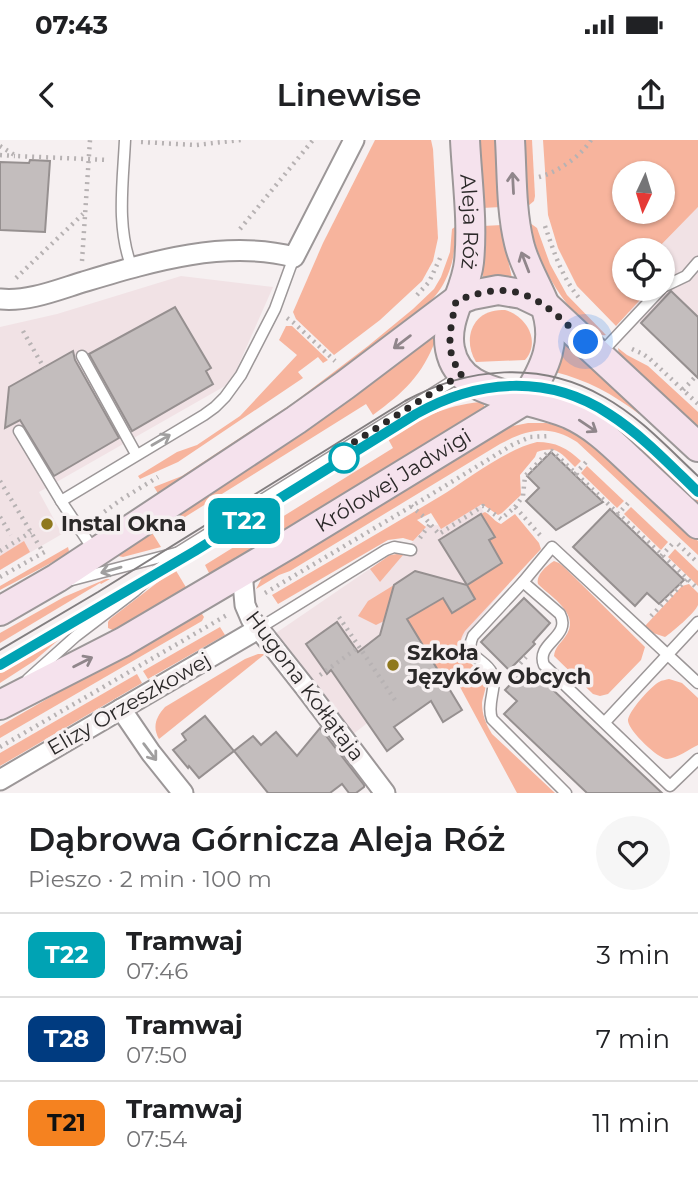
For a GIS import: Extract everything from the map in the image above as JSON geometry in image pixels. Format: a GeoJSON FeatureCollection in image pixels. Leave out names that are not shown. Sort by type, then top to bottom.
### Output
{"type":"FeatureCollection","features":[{"type":"Feature","properties":{"kind":"street"},"geometry":{"type":"LineString","coordinates":[[5,291],[8,300],[33,297],[169,259],[235,250],[271,251],[294,257],[354,140]]}},
{"type":"Feature","properties":{"kind":"street","name":"Aleja Róż"},"geometry":{"type":"LineString","coordinates":[[456,301],[465,282],[469,260],[465,140]]}},
{"type":"Feature","properties":{"kind":"street"},"geometry":{"type":"LineString","coordinates":[[510,140],[518,241],[545,305],[551,342],[540,374],[525,400]]}},
{"type":"Feature","properties":{"kind":"street"},"geometry":{"type":"LineString","coordinates":[[0,611],[44,586],[304,414],[456,301],[472,295],[498,290],[522,294],[545,305],[608,345],[698,447]]}},
{"type":"Feature","properties":{"kind":"street"},"geometry":{"type":"LineString","coordinates":[[456,301],[449,346],[457,369],[462,374],[481,388],[568,414],[596,430],[698,524]]}},
{"type":"Feature","properties":{"kind":"street","name":"Królowej Jadwigi"},"geometry":{"type":"LineString","coordinates":[[0,704],[123,642],[525,400]]}},
{"type":"Feature","properties":{"kind":"street","name":"Hugona Kołłątaja"},"geometry":{"type":"LineString","coordinates":[[242,572],[247,612],[385,793]]}},
{"type":"Feature","properties":{"kind":"street","name":"Elizy Orzeszkowej"},"geometry":{"type":"LineString","coordinates":[[0,780],[258,629]]}},
{"type":"Feature","properties":{"kind":"street"},"geometry":{"type":"LineString","coordinates":[[121,709],[183,793]]}},
{"type":"Feature","properties":{"kind":"lane"},"geometry":{"type":"LineString","coordinates":[[125,140],[121,218],[125,247],[132,268]]}},
{"type":"Feature","properties":{"kind":"lane"},"geometry":{"type":"LineString","coordinates":[[61,500],[215,407],[234,387],[275,309],[294,257]]}},
{"type":"Feature","properties":{"kind":"lane"},"geometry":{"type":"LineString","coordinates":[[675,282],[686,276],[698,262]]}},
{"type":"Feature","properties":{"kind":"lane"},"geometry":{"type":"LineString","coordinates":[[608,345],[650,301]]}},
{"type":"Feature","properties":{"kind":"lane"},"geometry":{"type":"LineString","coordinates":[[82,356],[136,454]]}},
{"type":"Feature","properties":{"kind":"lane"},"geometry":{"type":"LineString","coordinates":[[0,704],[76,636],[129,596],[177,552],[462,374]]}},
{"type":"Feature","properties":{"kind":"lane"},"geometry":{"type":"LineString","coordinates":[[19,431],[95,552]]}},
{"type":"Feature","properties":{"kind":"lane"},"geometry":{"type":"LineString","coordinates":[[258,629],[386,550],[394,547],[411,550]]}},
{"type":"Feature","properties":{"kind":"lane"},"geometry":{"type":"LineString","coordinates":[[566,793],[492,719],[492,674],[470,650],[473,636],[552,547],[698,684]]}},
{"type":"Feature","properties":{"kind":"lane"},"geometry":{"type":"LineString","coordinates":[[44,586],[177,552]]}},
{"type":"Feature","properties":{"kind":"lane"},"geometry":{"type":"LineString","coordinates":[[523,582],[560,614],[564,621],[562,630],[543,651],[541,658],[544,665],[670,786],[698,759]]}},
{"type":"Feature","properties":{"kind":"lane"},"geometry":{"type":"LineString","coordinates":[[605,722],[698,622]]}},
{"type":"Feature","properties":{"kind":"path"},"geometry":{"type":"LineString","coordinates":[[81,271],[90,140]]}},
{"type":"Feature","properties":{"kind":"path"},"geometry":{"type":"LineString","coordinates":[[125,140],[196,145],[241,140]]}},
{"type":"Feature","properties":{"kind":"path"},"geometry":{"type":"LineString","coordinates":[[234,235],[313,140]]}},
{"type":"Feature","properties":{"kind":"path"},"geometry":{"type":"LineString","coordinates":[[539,177],[572,160],[585,150],[591,140]]}},
{"type":"Feature","properties":{"kind":"path"},"geometry":{"type":"LineString","coordinates":[[0,146],[16,156]]}},
{"type":"Feature","properties":{"kind":"path"},"geometry":{"type":"LineString","coordinates":[[0,155],[124,160]]}},
{"type":"Feature","properties":{"kind":"path"},"geometry":{"type":"LineString","coordinates":[[5,291],[84,214]]}},
{"type":"Feature","properties":{"kind":"path"},"geometry":{"type":"LineString","coordinates":[[542,221],[563,274],[582,301]]}},
{"type":"Feature","properties":{"kind":"path"},"geometry":{"type":"LineString","coordinates":[[416,296],[432,277],[443,251]]}},
{"type":"Feature","properties":{"kind":"path"},"geometry":{"type":"LineString","coordinates":[[283,316],[335,362]]}},
{"type":"Feature","properties":{"kind":"path"},"geometry":{"type":"LineString","coordinates":[[23,331],[44,368]]}},
{"type":"Feature","properties":{"kind":"path"},"geometry":{"type":"LineString","coordinates":[[608,345],[631,348],[643,354],[698,404]]}},
{"type":"Feature","properties":{"kind":"path"},"geometry":{"type":"LineString","coordinates":[[325,369],[342,357]]}},
{"type":"Feature","properties":{"kind":"path"},"geometry":{"type":"LineString","coordinates":[[683,390],[696,376]]}},
{"type":"Feature","properties":{"kind":"path"},"geometry":{"type":"LineString","coordinates":[[276,586],[518,441],[537,436],[555,437]]}},
{"type":"Feature","properties":{"kind":"path"},"geometry":{"type":"LineString","coordinates":[[411,506],[439,534],[483,506],[501,519],[523,496],[525,477],[552,451],[698,589]]}},
{"type":"Feature","properties":{"kind":"path"},"geometry":{"type":"LineString","coordinates":[[580,452],[597,468]]}},
{"type":"Feature","properties":{"kind":"path"},"geometry":{"type":"LineString","coordinates":[[575,474],[588,460]]}},
{"type":"Feature","properties":{"kind":"path"},"geometry":{"type":"LineString","coordinates":[[0,577],[162,475]]}},
{"type":"Feature","properties":{"kind":"path"},"geometry":{"type":"LineString","coordinates":[[0,481],[43,552]]}},
{"type":"Feature","properties":{"kind":"path"},"geometry":{"type":"LineString","coordinates":[[623,492],[640,508]]}},
{"type":"Feature","properties":{"kind":"path"},"geometry":{"type":"LineString","coordinates":[[617,514],[631,500]]}},
{"type":"Feature","properties":{"kind":"path"},"geometry":{"type":"LineString","coordinates":[[515,507],[552,547]]}},
{"type":"Feature","properties":{"kind":"path"},"geometry":{"type":"LineString","coordinates":[[0,517],[11,535]]}},
{"type":"Feature","properties":{"kind":"path"},"geometry":{"type":"LineString","coordinates":[[0,551],[31,532]]}},
{"type":"Feature","properties":{"kind":"path"},"geometry":{"type":"LineString","coordinates":[[667,533],[698,563]]}},
{"type":"Feature","properties":{"kind":"path"},"geometry":{"type":"LineString","coordinates":[[661,556],[675,541]]}},
{"type":"Feature","properties":{"kind":"path"},"geometry":{"type":"LineString","coordinates":[[639,628],[687,579]]}},
{"type":"Feature","properties":{"kind":"path"},"geometry":{"type":"LineString","coordinates":[[339,617],[397,704]]}},
{"type":"Feature","properties":{"kind":"path"},"geometry":{"type":"LineString","coordinates":[[0,747],[138,670],[219,620]]}},
{"type":"Feature","properties":{"kind":"path"},"geometry":{"type":"LineString","coordinates":[[304,686],[359,647]]}},
{"type":"Feature","properties":{"kind":"path"},"geometry":{"type":"LineString","coordinates":[[491,695],[527,656],[543,651]]}},
{"type":"Feature","properties":{"kind":"shaded area"},"geometry":{"type":"Polygon","coordinates":[[[375,140],[431,140],[438,238],[433,261],[422,281],[380,320],[334,355],[296,319],[293,312],[323,243],[375,140]]]}},
{"type":"Feature","properties":{"kind":"shaded area"},"geometry":{"type":"Polygon","coordinates":[[[479,140],[497,140],[501,207],[482,208],[479,140]]]}},
{"type":"Feature","properties":{"kind":"shaded area"},"geometry":{"type":"Polygon","coordinates":[[[524,140],[532,140],[535,196],[528,206],[524,140]]]}},
{"type":"Feature","properties":{"kind":"shaded area"},"geometry":{"type":"Polygon","coordinates":[[[543,140],[698,140],[698,207],[668,238],[612,238],[612,301],[639,301],[616,326],[577,286],[558,248],[548,215],[543,140]]]}},
{"type":"Feature","properties":{"kind":"shaded area"},"geometry":{"type":"Polygon","coordinates":[[[698,207],[698,378],[629,311],[639,301],[675,301],[675,238],[668,238],[698,207]]]}},
{"type":"Feature","properties":{"kind":"shaded area"},"geometry":{"type":"Polygon","coordinates":[[[530,223],[537,228],[550,264],[567,295],[606,335],[591,331],[563,298],[542,263],[530,223]]]}},
{"type":"Feature","properties":{"kind":"shaded area"},"geometry":{"type":"Polygon","coordinates":[[[502,225],[512,279],[483,279],[483,226],[502,225]]]}},
{"type":"Feature","properties":{"kind":"shaded area"},"geometry":{"type":"Polygon","coordinates":[[[455,227],[451,266],[441,288],[419,312],[347,367],[159,495],[154,487],[182,476],[293,403],[413,309],[434,289],[441,277],[450,252],[452,229],[455,227]]]}},
{"type":"Feature","properties":{"kind":"shaded area"},"geometry":{"type":"Polygon","coordinates":[[[181,276],[273,287],[235,373],[225,386],[39,492],[62,534],[0,570],[0,327],[57,314],[181,276]]]}},
{"type":"Feature","properties":{"kind":"shaded area"},"geometry":{"type":"Polygon","coordinates":[[[505,310],[520,318],[529,330],[532,338],[530,353],[525,360],[476,362],[470,343],[473,326],[485,314],[505,310]]]}},
{"type":"Feature","properties":{"kind":"shaded area"},"geometry":{"type":"Polygon","coordinates":[[[286,326],[292,326],[328,360],[323,363],[318,357],[298,372],[303,378],[178,462],[140,479],[138,476],[177,452],[197,445],[240,416],[297,355],[279,340],[286,326]]]}},
{"type":"Feature","properties":{"kind":"shaded area"},"geometry":{"type":"Polygon","coordinates":[[[432,335],[436,335],[436,339],[418,373],[403,391],[373,415],[366,404],[177,522],[173,516],[432,335]]]}},
{"type":"Feature","properties":{"kind":"shaded area"},"geometry":{"type":"Polygon","coordinates":[[[564,342],[641,411],[639,414],[599,388],[555,372],[564,342]]]}},
{"type":"Feature","properties":{"kind":"shaded area"},"geometry":{"type":"Polygon","coordinates":[[[618,348],[648,366],[698,412],[698,430],[619,356],[618,348]]]}},
{"type":"Feature","properties":{"kind":"shaded area"},"geometry":{"type":"Polygon","coordinates":[[[480,402],[484,404],[484,410],[210,575],[205,565],[393,448],[387,437],[432,414],[455,406],[480,402]]]}},
{"type":"Feature","properties":{"kind":"shaded area"},"geometry":{"type":"Polygon","coordinates":[[[596,412],[661,465],[698,500],[698,507],[596,412]]]}},
{"type":"Feature","properties":{"kind":"shaded area"},"geometry":{"type":"Polygon","coordinates":[[[528,423],[564,427],[596,447],[698,541],[698,555],[577,442],[557,433],[538,431],[500,444],[256,589],[264,574],[492,436],[513,426],[528,423]]]}},
{"type":"Feature","properties":{"kind":"shaded area"},"geometry":{"type":"Polygon","coordinates":[[[537,442],[561,447],[581,461],[575,467],[555,450],[537,452],[520,475],[521,495],[502,513],[498,515],[482,504],[441,529],[431,513],[417,520],[426,527],[413,541],[403,538],[388,540],[278,604],[272,595],[500,458],[537,442]]]}},
{"type":"Feature","properties":{"kind":"shaded area"},"geometry":{"type":"Polygon","coordinates":[[[587,466],[624,501],[617,508],[581,473],[587,466]]]}},
{"type":"Feature","properties":{"kind":"shaded area"},"geometry":{"type":"Polygon","coordinates":[[[479,504],[519,571],[439,667],[352,735],[273,635],[390,555],[403,555],[424,526],[440,525],[479,504]]]}},
{"type":"Feature","properties":{"kind":"shaded area"},"geometry":{"type":"Polygon","coordinates":[[[631,507],[668,542],[661,550],[624,514],[631,507]]]}},
{"type":"Feature","properties":{"kind":"shaded area"},"geometry":{"type":"Polygon","coordinates":[[[485,512],[501,524],[515,514],[541,549],[465,631],[461,642],[462,651],[485,678],[482,707],[492,734],[555,793],[517,793],[453,674],[443,680],[415,632],[406,628],[412,599],[421,594],[429,607],[443,598],[452,613],[475,599],[467,585],[502,563],[489,540],[495,536],[481,514],[485,512]]]}},
{"type":"Feature","properties":{"kind":"shaded area"},"geometry":{"type":"Polygon","coordinates":[[[151,531],[161,547],[118,556],[117,554],[151,531]]]}},
{"type":"Feature","properties":{"kind":"shaded area"},"geometry":{"type":"Polygon","coordinates":[[[24,541],[30,552],[0,570],[0,556],[24,541]]]}},
{"type":"Feature","properties":{"kind":"shaded area"},"geometry":{"type":"Polygon","coordinates":[[[68,547],[69,551],[64,556],[0,590],[0,586],[68,547]]]}},
{"type":"Feature","properties":{"kind":"shaded area"},"geometry":{"type":"Polygon","coordinates":[[[675,549],[698,571],[698,586],[668,557],[675,549]]]}},
{"type":"Feature","properties":{"kind":"shaded area"},"geometry":{"type":"Polygon","coordinates":[[[390,555],[403,555],[380,582],[370,569],[390,555]]]}},
{"type":"Feature","properties":{"kind":"shaded area"},"geometry":{"type":"Polygon","coordinates":[[[554,561],[564,567],[645,647],[641,660],[608,694],[593,694],[554,656],[569,629],[570,621],[563,607],[538,581],[542,571],[554,561]]]}},
{"type":"Feature","properties":{"kind":"shaded area"},"geometry":{"type":"Polygon","coordinates":[[[175,569],[187,589],[115,631],[108,628],[110,619],[175,569]]]}},
{"type":"Feature","properties":{"kind":"shaded area"},"geometry":{"type":"Polygon","coordinates":[[[110,579],[0,643],[0,633],[64,597],[110,579]]]}},
{"type":"Feature","properties":{"kind":"shaded area"},"geometry":{"type":"Polygon","coordinates":[[[689,584],[698,593],[696,608],[665,637],[650,632],[645,626],[682,586],[689,584]]]}},
{"type":"Feature","properties":{"kind":"shaded area"},"geometry":{"type":"Polygon","coordinates":[[[394,585],[384,621],[376,625],[358,616],[368,601],[394,585]]]}},
{"type":"Feature","properties":{"kind":"shaded area"},"geometry":{"type":"Polygon","coordinates":[[[200,611],[204,617],[202,621],[0,738],[0,726],[200,611]]]}},
{"type":"Feature","properties":{"kind":"shaded area"},"geometry":{"type":"Polygon","coordinates":[[[220,627],[225,635],[148,679],[143,671],[220,627]]]}},
{"type":"Feature","properties":{"kind":"shaded area"},"geometry":{"type":"Polygon","coordinates":[[[70,630],[34,661],[0,683],[0,672],[70,630]]]}},
{"type":"Feature","properties":{"kind":"shaded area"},"geometry":{"type":"Polygon","coordinates":[[[258,654],[265,654],[159,739],[156,722],[165,707],[258,654]]]}},
{"type":"Feature","properties":{"kind":"shaded area"},"geometry":{"type":"Polygon","coordinates":[[[137,674],[142,683],[0,766],[0,753],[137,674]]]}},
{"type":"Feature","properties":{"kind":"shaded area"},"geometry":{"type":"Polygon","coordinates":[[[669,679],[682,683],[698,698],[698,745],[667,759],[644,744],[628,721],[631,712],[645,694],[655,684],[669,679]]]}},
{"type":"Feature","properties":{"kind":"building"},"geometry":{"type":"Polygon","coordinates":[[[30,160],[50,161],[45,232],[0,230],[0,162],[29,163],[30,160]]]}},
{"type":"Feature","properties":{"kind":"building"},"geometry":{"type":"Polygon","coordinates":[[[675,295],[698,317],[698,378],[641,323],[662,301],[675,301],[675,295]]]}},
{"type":"Feature","properties":{"kind":"building"},"geometry":{"type":"Polygon","coordinates":[[[175,307],[211,368],[206,371],[213,384],[132,431],[89,354],[175,307]]]}},
{"type":"Feature","properties":{"kind":"building"},"geometry":{"type":"Polygon","coordinates":[[[73,351],[75,360],[119,438],[54,476],[20,420],[5,428],[9,387],[73,351]]]}},
{"type":"Feature","properties":{"kind":"building"},"geometry":{"type":"Polygon","coordinates":[[[551,452],[603,502],[556,530],[526,501],[539,488],[527,476],[551,452]]]}},
{"type":"Feature","properties":{"kind":"building"},"geometry":{"type":"Polygon","coordinates":[[[610,509],[684,580],[659,604],[647,593],[635,606],[573,547],[610,509]]]}},
{"type":"Feature","properties":{"kind":"building"},"geometry":{"type":"Polygon","coordinates":[[[481,514],[495,537],[489,540],[502,563],[467,585],[439,540],[481,514]]]}},
{"type":"Feature","properties":{"kind":"building"},"geometry":{"type":"Polygon","coordinates":[[[415,571],[467,585],[475,599],[452,613],[443,598],[407,619],[462,710],[443,722],[431,701],[394,727],[403,739],[387,751],[331,670],[327,674],[306,644],[337,622],[358,652],[380,635],[394,585],[415,571]]]}},
{"type":"Feature","properties":{"kind":"building"},"geometry":{"type":"Polygon","coordinates":[[[524,598],[550,623],[533,642],[535,644],[509,670],[481,642],[524,598]]]}},
{"type":"Feature","properties":{"kind":"building"},"geometry":{"type":"Polygon","coordinates":[[[528,666],[662,793],[587,793],[504,714],[517,701],[505,690],[528,666]]]}},
{"type":"Feature","properties":{"kind":"building"},"geometry":{"type":"Polygon","coordinates":[[[205,716],[234,751],[199,778],[173,750],[186,740],[182,734],[205,716]]]}},
{"type":"Feature","properties":{"kind":"building"},"geometry":{"type":"Polygon","coordinates":[[[320,728],[364,785],[356,793],[349,793],[342,784],[330,793],[268,793],[234,751],[253,736],[261,745],[276,732],[297,756],[320,728]]]}},
{"type":"Feature","properties":{"kind":"tram line"},"geometry":{"type":"LineString","coordinates":[[0,650],[405,401],[453,381],[504,372],[555,377],[580,385],[630,414],[698,476]]}},
{"type":"Feature","properties":{"kind":"tram line","name":"T22"},"geometry":{"type":"LineString","coordinates":[[0,665],[195,551],[426,408],[446,398],[473,390],[507,385],[534,386],[552,389],[589,402],[627,427],[698,492]]}},
{"type":"Feature","properties":{"kind":"tram line"},"geometry":{"type":"LineString","coordinates":[[0,665],[207,543],[416,414],[463,394],[488,388],[538,387],[586,401],[633,431],[698,492]]}},
{"type":"Feature","properties":{"kind":"place","name":"Instal Okna"},"geometry":{"type":"Point","coordinates":[47,524]}},
{"type":"Feature","properties":{"kind":"place","name":"Szkoła Języków Obcych"},"geometry":{"type":"Point","coordinates":[393,665]}},
{"type":"Feature","properties":{"kind":"route"},"geometry":{"type":"LineString","coordinates":[[344,458],[340,451],[462,374],[457,369],[449,346],[456,301],[498,290],[522,294],[545,305],[586,342]]}}]}
